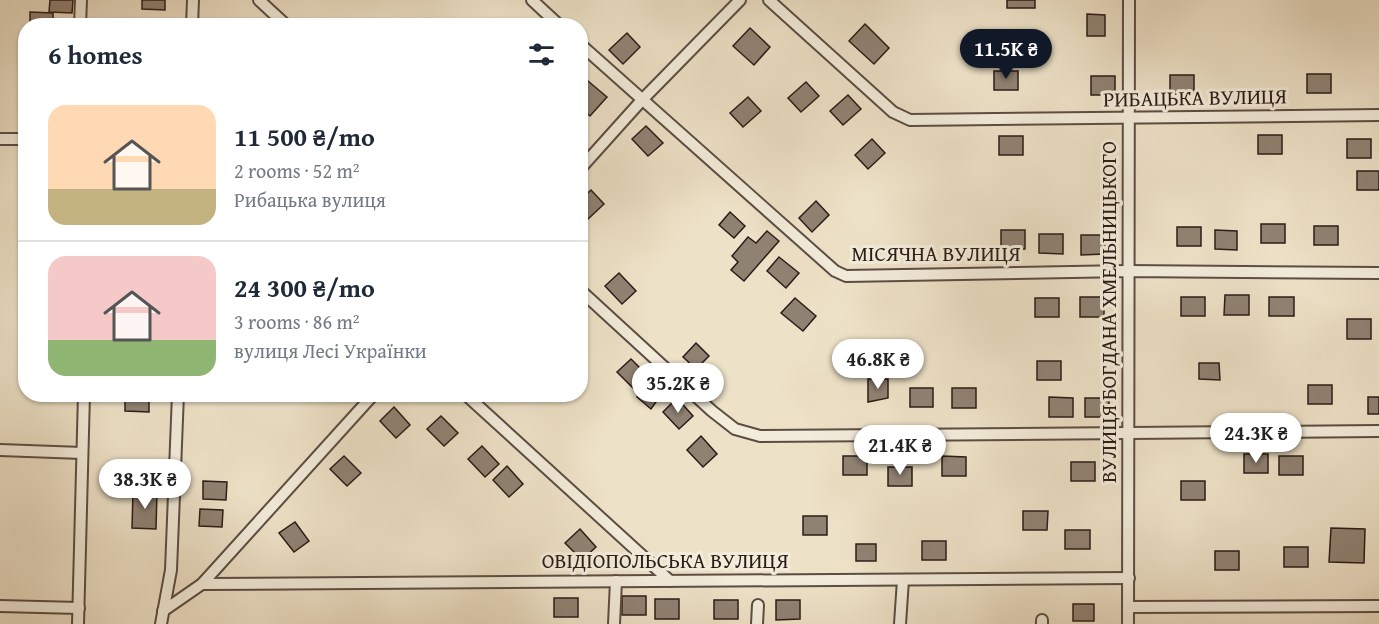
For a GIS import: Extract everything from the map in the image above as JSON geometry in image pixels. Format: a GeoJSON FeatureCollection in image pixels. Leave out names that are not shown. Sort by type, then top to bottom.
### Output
{"type":"FeatureCollection","features":[{"type":"Feature","properties":{"kind":"street"},"geometry":{"type":"LineString","coordinates":[[80,18],[81,0]]}},
{"type":"Feature","properties":{"kind":"street"},"geometry":{"type":"LineString","coordinates":[[192,18],[193,0]]}},
{"type":"Feature","properties":{"kind":"street"},"geometry":{"type":"LineString","coordinates":[[259,0],[278,18]]}},
{"type":"Feature","properties":{"kind":"street"},"geometry":{"type":"LineString","coordinates":[[532,0],[551,18]]}},
{"type":"Feature","properties":{"kind":"street"},"geometry":{"type":"LineString","coordinates":[[588,160],[642,100],[740,0]]}},
{"type":"Feature","properties":{"kind":"street","name":"РИБАЦЬКА ВУЛИЦЯ"},"geometry":{"type":"LineString","coordinates":[[769,0],[900,117],[910,120],[1379,115]]}},
{"type":"Feature","properties":{"kind":"street","name":"ВУЛИЦЯ БОГДАНА ХМЕЛЬНИЦЬКОГО"},"geometry":{"type":"LineString","coordinates":[[1128,624],[1129,0]]}},
{"type":"Feature","properties":{"kind":"street","name":"МІСЯЧНА ВУЛИЦЯ"},"geometry":{"type":"LineString","coordinates":[[588,51],[835,271],[846,276],[1127,271],[1379,273]]}},
{"type":"Feature","properties":{"kind":"street"},"geometry":{"type":"LineString","coordinates":[[0,139],[18,139]]}},
{"type":"Feature","properties":{"kind":"street"},"geometry":{"type":"LineString","coordinates":[[588,297],[712,411],[735,429],[747,434],[771,436],[1379,430]]}},
{"type":"Feature","properties":{"kind":"street"},"geometry":{"type":"LineString","coordinates":[[78,624],[84,402]]}},
{"type":"Feature","properties":{"kind":"street"},"geometry":{"type":"LineString","coordinates":[[161,624],[171,570],[178,402]]}},
{"type":"Feature","properties":{"kind":"street"},"geometry":{"type":"LineString","coordinates":[[163,611],[202,585],[368,402]]}},
{"type":"Feature","properties":{"kind":"street"},"geometry":{"type":"LineString","coordinates":[[474,402],[670,581]]}},
{"type":"Feature","properties":{"kind":"street"},"geometry":{"type":"LineString","coordinates":[[0,450],[82,453]]}},
{"type":"Feature","properties":{"kind":"street","name":"ОВІДІОПОЛЬСЬКА ВУЛИЦЯ"},"geometry":{"type":"LineString","coordinates":[[202,585],[1129,578]]}},
{"type":"Feature","properties":{"kind":"street"},"geometry":{"type":"LineString","coordinates":[[900,624],[903,580]]}},
{"type":"Feature","properties":{"kind":"street"},"geometry":{"type":"LineString","coordinates":[[614,624],[616,581]]}},
{"type":"Feature","properties":{"kind":"street"},"geometry":{"type":"LineString","coordinates":[[757,624],[758,605]]}},
{"type":"Feature","properties":{"kind":"street"},"geometry":{"type":"LineString","coordinates":[[0,606],[79,608]]}},
{"type":"Feature","properties":{"kind":"street"},"geometry":{"type":"LineString","coordinates":[[1129,607],[1379,606]]}},
{"type":"Feature","properties":{"kind":"building"},"geometry":{"type":"Polygon","coordinates":[[[50,0],[73,0],[72,13],[49,12],[50,0]]]}},
{"type":"Feature","properties":{"kind":"building"},"geometry":{"type":"Polygon","coordinates":[[[142,0],[165,0],[165,10],[142,9],[142,0]]]}},
{"type":"Feature","properties":{"kind":"building"},"geometry":{"type":"Polygon","coordinates":[[[1007,0],[1035,0],[1035,8],[1007,8],[1007,0]]]}},
{"type":"Feature","properties":{"kind":"building"},"geometry":{"type":"Polygon","coordinates":[[[30,12],[53,13],[53,18],[30,18],[30,12]]]}},
{"type":"Feature","properties":{"kind":"building"},"geometry":{"type":"Polygon","coordinates":[[[1087,14],[1105,15],[1105,36],[1087,36],[1087,14]]]}},
{"type":"Feature","properties":{"kind":"building"},"geometry":{"type":"Polygon","coordinates":[[[865,24],[889,48],[874,64],[849,41],[865,24]]]}},
{"type":"Feature","properties":{"kind":"building"},"geometry":{"type":"Polygon","coordinates":[[[750,28],[770,47],[754,65],[733,46],[750,28]]]}},
{"type":"Feature","properties":{"kind":"building"},"geometry":{"type":"Polygon","coordinates":[[[627,33],[640,47],[623,64],[609,50],[627,33]]]}},
{"type":"Feature","properties":{"kind":"building"},"geometry":{"type":"Polygon","coordinates":[[[994,71],[1018,71],[1018,90],[994,90],[994,71]]]}},
{"type":"Feature","properties":{"kind":"building"},"geometry":{"type":"Polygon","coordinates":[[[1307,74],[1331,74],[1331,93],[1307,93],[1307,74]]]}},
{"type":"Feature","properties":{"kind":"building"},"geometry":{"type":"Polygon","coordinates":[[[1170,75],[1194,75],[1194,94],[1170,94],[1170,75]]]}},
{"type":"Feature","properties":{"kind":"building"},"geometry":{"type":"Polygon","coordinates":[[[1091,76],[1115,76],[1115,95],[1091,95],[1091,76]]]}},
{"type":"Feature","properties":{"kind":"building"},"geometry":{"type":"Polygon","coordinates":[[[588,81],[607,97],[590,116],[588,114],[588,81]]]}},
{"type":"Feature","properties":{"kind":"building"},"geometry":{"type":"Polygon","coordinates":[[[806,82],[819,96],[801,112],[788,98],[806,82]]]}},
{"type":"Feature","properties":{"kind":"building"},"geometry":{"type":"Polygon","coordinates":[[[848,95],[861,109],[843,125],[830,111],[848,95]]]}},
{"type":"Feature","properties":{"kind":"building"},"geometry":{"type":"Polygon","coordinates":[[[748,97],[761,111],[743,127],[730,113],[748,97]]]}},
{"type":"Feature","properties":{"kind":"building"},"geometry":{"type":"Polygon","coordinates":[[[646,126],[663,143],[648,156],[632,139],[646,126]]]}},
{"type":"Feature","properties":{"kind":"building"},"geometry":{"type":"Polygon","coordinates":[[[1258,135],[1282,135],[1282,154],[1258,154],[1258,135]]]}},
{"type":"Feature","properties":{"kind":"building"},"geometry":{"type":"Polygon","coordinates":[[[999,136],[1023,136],[1023,155],[999,155],[999,136]]]}},
{"type":"Feature","properties":{"kind":"building"},"geometry":{"type":"Polygon","coordinates":[[[872,139],[885,153],[868,169],[855,155],[872,139]]]}},
{"type":"Feature","properties":{"kind":"building"},"geometry":{"type":"Polygon","coordinates":[[[1347,139],[1371,139],[1371,158],[1347,158],[1347,139]]]}},
{"type":"Feature","properties":{"kind":"building"},"geometry":{"type":"Polygon","coordinates":[[[1357,171],[1379,171],[1379,190],[1357,190],[1357,171]]]}},
{"type":"Feature","properties":{"kind":"building"},"geometry":{"type":"Polygon","coordinates":[[[591,190],[604,204],[588,219],[588,193],[591,190]]]}},
{"type":"Feature","properties":{"kind":"building"},"geometry":{"type":"Polygon","coordinates":[[[816,201],[829,215],[812,232],[799,218],[816,201]]]}},
{"type":"Feature","properties":{"kind":"building"},"geometry":{"type":"Polygon","coordinates":[[[730,212],[745,226],[734,238],[719,225],[730,212]]]}},
{"type":"Feature","properties":{"kind":"building"},"geometry":{"type":"Polygon","coordinates":[[[1261,224],[1285,224],[1285,243],[1261,243],[1261,224]]]}},
{"type":"Feature","properties":{"kind":"building"},"geometry":{"type":"Polygon","coordinates":[[[1314,226],[1338,226],[1338,245],[1314,245],[1314,226]]]}},
{"type":"Feature","properties":{"kind":"building"},"geometry":{"type":"Polygon","coordinates":[[[1177,227],[1201,227],[1201,246],[1177,246],[1177,227]]]}},
{"type":"Feature","properties":{"kind":"building"},"geometry":{"type":"Polygon","coordinates":[[[1001,230],[1025,230],[1025,249],[1001,249],[1001,230]]]}},
{"type":"Feature","properties":{"kind":"building"},"geometry":{"type":"Polygon","coordinates":[[[1215,230],[1237,231],[1237,250],[1215,249],[1215,230]]]}},
{"type":"Feature","properties":{"kind":"building"},"geometry":{"type":"Polygon","coordinates":[[[767,231],[779,241],[744,281],[731,270],[738,262],[732,256],[748,237],[756,243],[767,231]]]}},
{"type":"Feature","properties":{"kind":"building"},"geometry":{"type":"Polygon","coordinates":[[[1039,234],[1063,234],[1063,254],[1039,253],[1039,234]]]}},
{"type":"Feature","properties":{"kind":"building"},"geometry":{"type":"Polygon","coordinates":[[[1081,235],[1105,235],[1105,254],[1081,255],[1081,235]]]}},
{"type":"Feature","properties":{"kind":"building"},"geometry":{"type":"Polygon","coordinates":[[[779,257],[799,273],[786,288],[767,271],[779,257]]]}},
{"type":"Feature","properties":{"kind":"building"},"geometry":{"type":"Polygon","coordinates":[[[619,273],[636,291],[622,304],[605,286],[619,273]]]}},
{"type":"Feature","properties":{"kind":"building"},"geometry":{"type":"Polygon","coordinates":[[[1225,295],[1249,295],[1249,315],[1224,315],[1225,295]]]}},
{"type":"Feature","properties":{"kind":"building"},"geometry":{"type":"Polygon","coordinates":[[[1080,297],[1104,297],[1104,317],[1080,317],[1080,297]]]}},
{"type":"Feature","properties":{"kind":"building"},"geometry":{"type":"Polygon","coordinates":[[[1181,297],[1205,297],[1205,316],[1181,316],[1181,297]]]}},
{"type":"Feature","properties":{"kind":"building"},"geometry":{"type":"Polygon","coordinates":[[[1269,297],[1294,297],[1294,316],[1269,316],[1269,297]]]}},
{"type":"Feature","properties":{"kind":"building"},"geometry":{"type":"Polygon","coordinates":[[[795,298],[816,316],[803,331],[781,313],[795,298]]]}},
{"type":"Feature","properties":{"kind":"building"},"geometry":{"type":"Polygon","coordinates":[[[1035,298],[1059,298],[1059,317],[1035,317],[1035,298]]]}},
{"type":"Feature","properties":{"kind":"building"},"geometry":{"type":"Polygon","coordinates":[[[1347,319],[1371,319],[1371,339],[1347,339],[1347,319]]]}},
{"type":"Feature","properties":{"kind":"building"},"geometry":{"type":"Polygon","coordinates":[[[696,343],[709,356],[696,369],[683,357],[696,343]]]}},
{"type":"Feature","properties":{"kind":"building"},"geometry":{"type":"Polygon","coordinates":[[[631,359],[648,376],[634,389],[617,372],[631,359]]]}},
{"type":"Feature","properties":{"kind":"building"},"geometry":{"type":"Polygon","coordinates":[[[1037,361],[1061,361],[1061,380],[1037,380],[1037,361]]]}},
{"type":"Feature","properties":{"kind":"building"},"geometry":{"type":"Polygon","coordinates":[[[1199,363],[1219,363],[1220,380],[1199,379],[1199,363]]]}},
{"type":"Feature","properties":{"kind":"building"},"geometry":{"type":"Polygon","coordinates":[[[656,374],[667,383],[653,400],[656,402],[651,409],[637,397],[656,374]]]}},
{"type":"Feature","properties":{"kind":"building"},"geometry":{"type":"Polygon","coordinates":[[[868,379],[888,379],[888,398],[868,402],[868,379]]]}},
{"type":"Feature","properties":{"kind":"building"},"geometry":{"type":"Polygon","coordinates":[[[1308,385],[1332,385],[1332,404],[1308,404],[1308,385]]]}},
{"type":"Feature","properties":{"kind":"building"},"geometry":{"type":"Polygon","coordinates":[[[910,388],[933,388],[933,407],[910,407],[910,388]]]}},
{"type":"Feature","properties":{"kind":"building"},"geometry":{"type":"Polygon","coordinates":[[[952,388],[976,388],[976,408],[952,408],[952,388]]]}},
{"type":"Feature","properties":{"kind":"building"},"geometry":{"type":"Polygon","coordinates":[[[1049,397],[1073,398],[1073,417],[1049,417],[1049,397]]]}},
{"type":"Feature","properties":{"kind":"building"},"geometry":{"type":"Polygon","coordinates":[[[1368,397],[1379,397],[1379,414],[1368,414],[1368,397]]]}},
{"type":"Feature","properties":{"kind":"building"},"geometry":{"type":"Polygon","coordinates":[[[677,398],[693,416],[679,429],[663,412],[677,398]]]}},
{"type":"Feature","properties":{"kind":"building"},"geometry":{"type":"Polygon","coordinates":[[[1085,398],[1109,398],[1109,417],[1085,417],[1085,398]]]}},
{"type":"Feature","properties":{"kind":"building"},"geometry":{"type":"Polygon","coordinates":[[[125,402],[149,402],[149,412],[125,411],[125,402]]]}},
{"type":"Feature","properties":{"kind":"building"},"geometry":{"type":"Polygon","coordinates":[[[394,407],[410,425],[396,438],[380,421],[394,407]]]}},
{"type":"Feature","properties":{"kind":"building"},"geometry":{"type":"Polygon","coordinates":[[[441,416],[458,433],[444,446],[427,429],[441,416]]]}},
{"type":"Feature","properties":{"kind":"building"},"geometry":{"type":"Polygon","coordinates":[[[701,436],[717,454],[703,467],[687,450],[701,436]]]}},
{"type":"Feature","properties":{"kind":"building"},"geometry":{"type":"Polygon","coordinates":[[[482,446],[499,464],[485,477],[468,459],[482,446]]]}},
{"type":"Feature","properties":{"kind":"building"},"geometry":{"type":"Polygon","coordinates":[[[1244,454],[1268,454],[1268,473],[1244,473],[1244,454]]]}},
{"type":"Feature","properties":{"kind":"building"},"geometry":{"type":"Polygon","coordinates":[[[344,456],[361,473],[347,486],[330,469],[344,456]]]}},
{"type":"Feature","properties":{"kind":"building"},"geometry":{"type":"Polygon","coordinates":[[[843,456],[867,456],[867,475],[843,475],[843,456]]]}},
{"type":"Feature","properties":{"kind":"building"},"geometry":{"type":"Polygon","coordinates":[[[942,456],[966,457],[966,476],[942,476],[942,456]]]}},
{"type":"Feature","properties":{"kind":"building"},"geometry":{"type":"Polygon","coordinates":[[[1279,456],[1303,456],[1303,475],[1279,475],[1279,456]]]}},
{"type":"Feature","properties":{"kind":"building"},"geometry":{"type":"Polygon","coordinates":[[[1071,462],[1095,462],[1095,481],[1071,481],[1071,462]]]}},
{"type":"Feature","properties":{"kind":"building"},"geometry":{"type":"Polygon","coordinates":[[[507,466],[523,484],[509,497],[493,480],[507,466]]]}},
{"type":"Feature","properties":{"kind":"building"},"geometry":{"type":"Polygon","coordinates":[[[888,467],[912,467],[912,486],[888,486],[888,467]]]}},
{"type":"Feature","properties":{"kind":"building"},"geometry":{"type":"Polygon","coordinates":[[[203,481],[227,482],[226,500],[203,499],[203,481]]]}},
{"type":"Feature","properties":{"kind":"building"},"geometry":{"type":"Polygon","coordinates":[[[1181,481],[1205,481],[1205,500],[1181,500],[1181,481]]]}},
{"type":"Feature","properties":{"kind":"building"},"geometry":{"type":"Polygon","coordinates":[[[133,490],[157,491],[156,529],[132,528],[133,490]]]}},
{"type":"Feature","properties":{"kind":"building"},"geometry":{"type":"Polygon","coordinates":[[[200,509],[223,510],[222,527],[199,526],[200,509]]]}},
{"type":"Feature","properties":{"kind":"building"},"geometry":{"type":"Polygon","coordinates":[[[1023,511],[1048,511],[1047,530],[1023,530],[1023,511]]]}},
{"type":"Feature","properties":{"kind":"building"},"geometry":{"type":"Polygon","coordinates":[[[803,516],[827,516],[827,535],[803,535],[803,516]]]}},
{"type":"Feature","properties":{"kind":"building"},"geometry":{"type":"Polygon","coordinates":[[[295,522],[309,541],[294,552],[279,533],[295,522]]]}},
{"type":"Feature","properties":{"kind":"building"},"geometry":{"type":"Polygon","coordinates":[[[1331,528],[1365,529],[1364,563],[1329,562],[1331,528]]]}},
{"type":"Feature","properties":{"kind":"building"},"geometry":{"type":"Polygon","coordinates":[[[580,529],[596,547],[582,560],[565,543],[580,529]]]}},
{"type":"Feature","properties":{"kind":"building"},"geometry":{"type":"Polygon","coordinates":[[[1065,530],[1090,530],[1090,549],[1065,549],[1065,530]]]}},
{"type":"Feature","properties":{"kind":"building"},"geometry":{"type":"Polygon","coordinates":[[[922,541],[946,541],[946,560],[922,560],[922,541]]]}},
{"type":"Feature","properties":{"kind":"building"},"geometry":{"type":"Polygon","coordinates":[[[856,544],[876,544],[876,561],[856,561],[856,544]]]}},
{"type":"Feature","properties":{"kind":"building"},"geometry":{"type":"Polygon","coordinates":[[[1284,547],[1308,547],[1308,567],[1284,567],[1284,547]]]}},
{"type":"Feature","properties":{"kind":"building"},"geometry":{"type":"Polygon","coordinates":[[[1215,551],[1239,551],[1239,570],[1215,570],[1215,551]]]}},
{"type":"Feature","properties":{"kind":"building"},"geometry":{"type":"Polygon","coordinates":[[[622,596],[646,596],[646,615],[622,615],[622,596]]]}},
{"type":"Feature","properties":{"kind":"building"},"geometry":{"type":"Polygon","coordinates":[[[554,598],[578,598],[578,617],[554,617],[554,598]]]}},
{"type":"Feature","properties":{"kind":"building"},"geometry":{"type":"Polygon","coordinates":[[[655,599],[679,599],[679,619],[655,619],[655,599]]]}},
{"type":"Feature","properties":{"kind":"building"},"geometry":{"type":"Polygon","coordinates":[[[714,600],[738,600],[738,619],[714,619],[714,600]]]}},
{"type":"Feature","properties":{"kind":"building"},"geometry":{"type":"Polygon","coordinates":[[[776,600],[800,600],[800,619],[776,620],[776,600]]]}},
{"type":"Feature","properties":{"kind":"building"},"geometry":{"type":"Polygon","coordinates":[[[1073,604],[1094,604],[1094,621],[1073,621],[1073,604]]]}}]}
